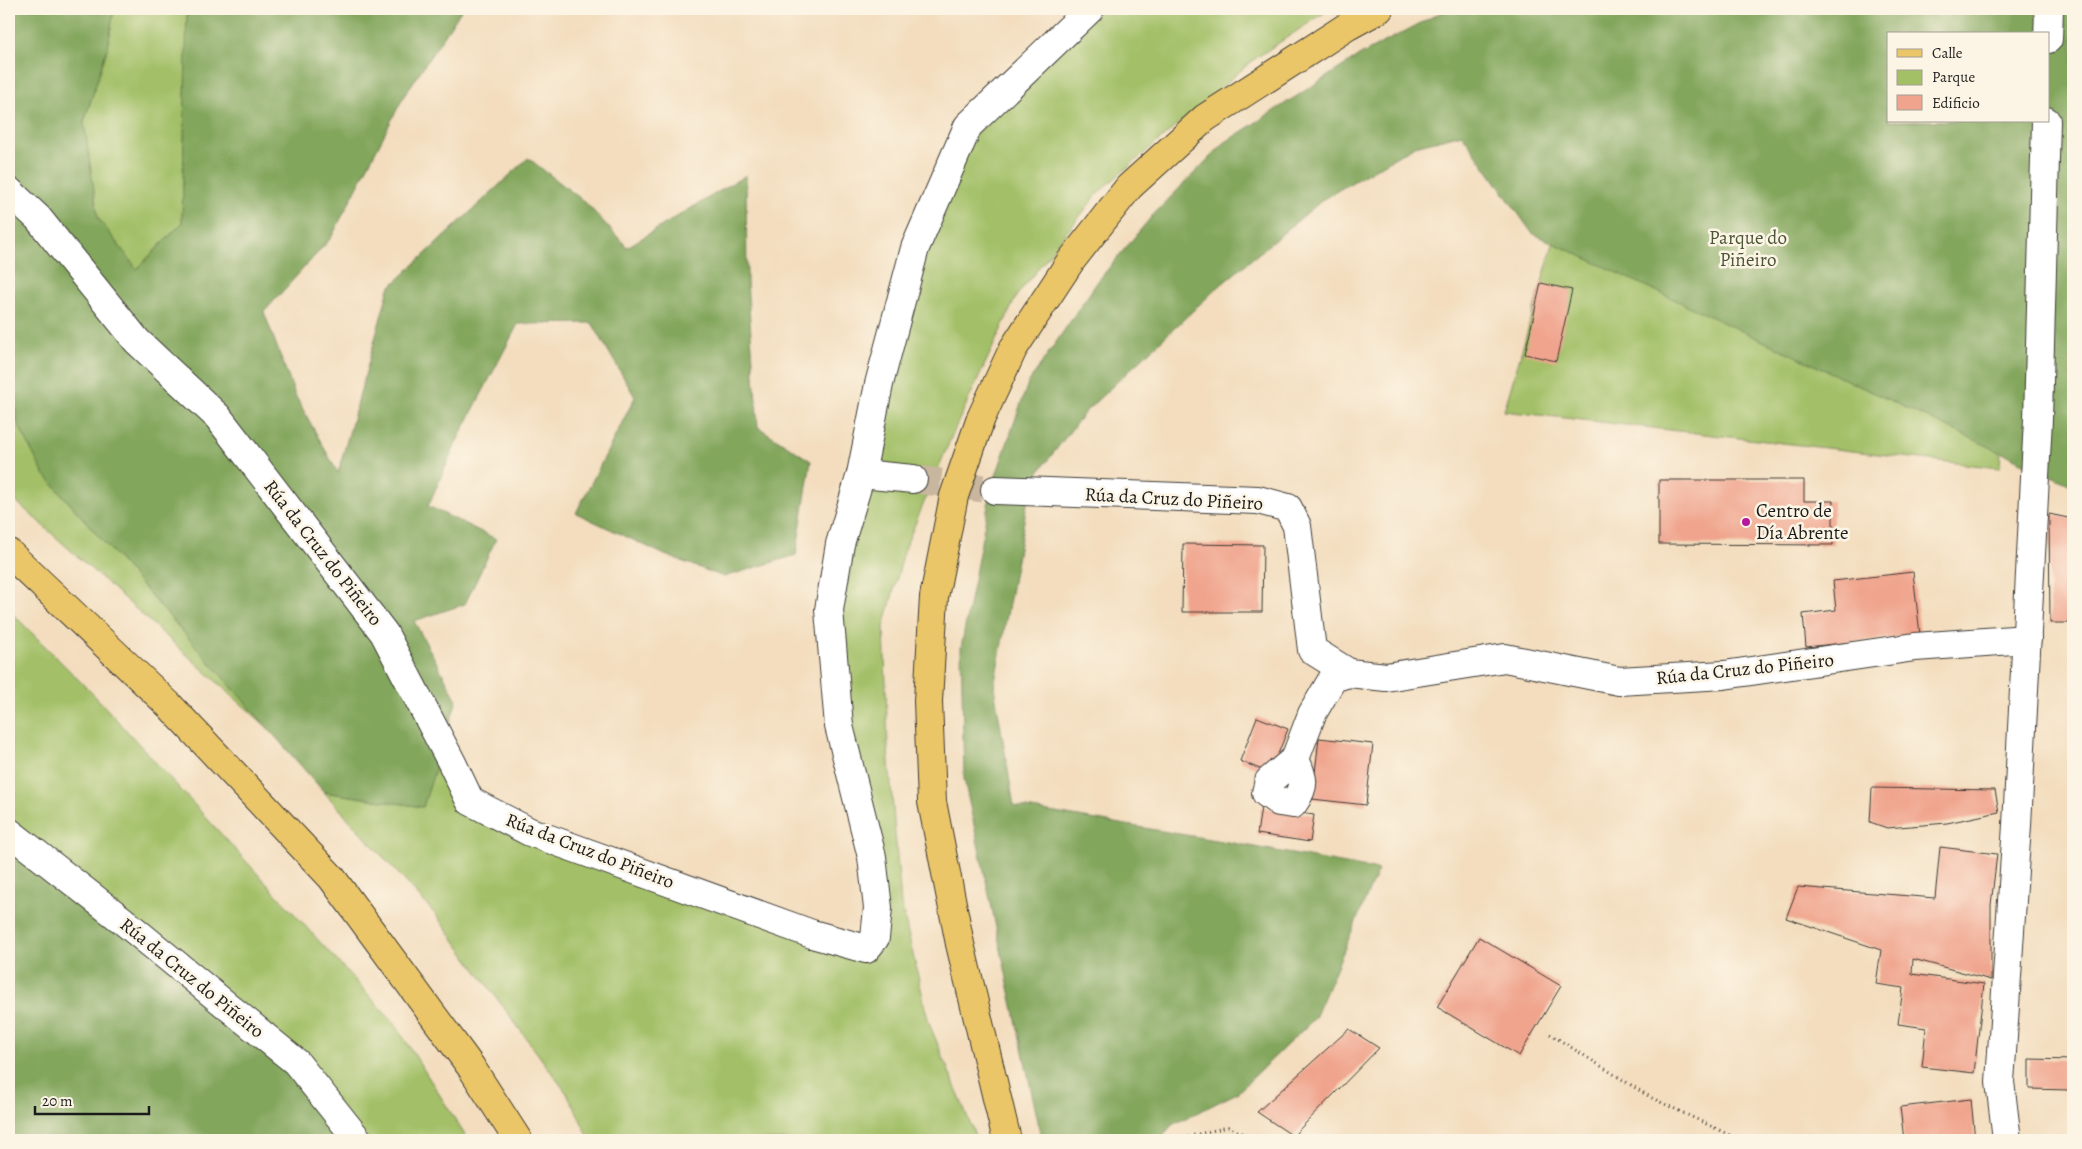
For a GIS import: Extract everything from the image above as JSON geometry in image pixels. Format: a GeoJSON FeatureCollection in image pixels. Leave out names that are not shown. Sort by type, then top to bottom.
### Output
{"type":"FeatureCollection","features":[{"type":"Feature","properties":{"kind":"main road"},"geometry":{"type":"LineString","coordinates":[[1007,1140],[960,944],[932,802],[928,701],[934,597],[954,496],[981,418],[1013,349],[1070,262],[1129,187],[1205,118],[1348,26],[1379,9]]}},
{"type":"Feature","properties":{"kind":"main road"},"geometry":{"type":"LineString","coordinates":[[9,553],[169,705],[332,878],[471,1067],[518,1140]]}},
{"type":"Feature","properties":{"kind":"street","name":"Rúa da Cruz do Piñeiro"},"geometry":{"type":"LineString","coordinates":[[9,190],[38,218],[138,341],[218,417],[384,634],[470,801],[530,832],[812,934],[866,949],[875,938],[878,902],[872,857],[838,726],[829,610],[840,544],[861,474],[879,384],[915,248],[968,126],[1090,9]]}},
{"type":"Feature","properties":{"kind":"street"},"geometry":{"type":"LineString","coordinates":[[2048,32],[2049,9]]}},
{"type":"Feature","properties":{"kind":"street"},"geometry":{"type":"LineString","coordinates":[[2007,1140],[2000,1082],[2017,825],[2038,419],[2046,122]]}},
{"type":"Feature","properties":{"kind":"street"},"geometry":{"type":"LineString","coordinates":[[861,474],[913,479]]}},
{"type":"Feature","properties":{"kind":"street","name":"Rúa da Cruz do Piñeiro"},"geometry":{"type":"LineString","coordinates":[[995,490],[1258,500],[1288,508],[1297,526],[1312,650],[1350,674],[1386,677],[1505,658],[1620,681],[1724,675],[1915,647],[2027,639]]}},
{"type":"Feature","properties":{"kind":"street"},"geometry":{"type":"LineString","coordinates":[[1295,759],[1312,714],[1334,678],[1350,674]]}},
{"type":"Feature","properties":{"kind":"street","name":"Rúa da Cruz do Piñeiro"},"geometry":{"type":"LineString","coordinates":[[9,832],[122,920],[296,1062],[358,1140]]}},
{"type":"Feature","properties":{"kind":"path"},"geometry":{"type":"LineString","coordinates":[[1550,1034],[1650,1097],[1740,1140]]}},
{"type":"Feature","properties":{"kind":"path"},"geometry":{"type":"LineString","coordinates":[[1185,1140],[1190,1136],[1228,1126],[1258,1140]]}},
{"type":"Feature","properties":{"kind":"green space"},"geometry":{"type":"Polygon","coordinates":[[[9,9],[114,9],[108,46],[84,122],[98,218],[137,269],[182,223],[187,9],[462,9],[404,96],[331,238],[264,312],[295,395],[338,473],[389,288],[528,158],[585,202],[627,247],[746,175],[747,282],[758,427],[811,461],[796,555],[724,577],[665,555],[576,513],[635,397],[592,323],[518,324],[458,439],[428,506],[496,539],[465,604],[414,621],[457,700],[423,807],[324,792],[43,473],[17,422],[9,383],[9,9]]]}},
{"type":"Feature","properties":{"kind":"green space"},"geometry":{"type":"Polygon","coordinates":[[[114,9],[188,9],[182,223],[137,269],[87,217],[84,122],[108,46],[114,9]]]}},
{"type":"Feature","properties":{"kind":"green space"},"geometry":{"type":"Polygon","coordinates":[[[1091,9],[1330,9],[1253,60],[1099,192],[1017,295],[953,433],[905,548],[884,627],[888,750],[901,903],[929,1023],[977,1140],[590,1140],[568,1095],[435,914],[324,792],[423,807],[441,741],[470,801],[866,949],[877,897],[829,610],[915,248],[964,137],[1091,9]]]}},
{"type":"Feature","properties":{"kind":"green space"},"geometry":{"type":"Polygon","coordinates":[[[1447,9],[2073,9],[2073,486],[1532,233],[1462,134],[1415,146],[1325,198],[1216,289],[1085,412],[1031,482],[994,687],[1014,806],[1378,870],[1315,1018],[1237,1093],[1172,1125],[1159,1140],[1042,1140],[964,779],[961,648],[991,490],[1028,383],[1098,281],[1152,216],[1224,143],[1362,54],[1447,9]]]}},
{"type":"Feature","properties":{"kind":"green space","name":"Parque do Piñeiro"},"geometry":{"type":"Polygon","coordinates":[[[1622,9],[1887,34],[1887,122],[2017,122],[2000,468],[1504,411],[1622,9]]]}},
{"type":"Feature","properties":{"kind":"green space"},"geometry":{"type":"Polygon","coordinates":[[[9,371],[52,483],[267,727],[9,495],[9,371]]]}},
{"type":"Feature","properties":{"kind":"green space"},"geometry":{"type":"Polygon","coordinates":[[[9,610],[94,695],[395,1024],[468,1140],[353,1140],[9,836],[9,610]]]}},
{"type":"Feature","properties":{"kind":"green space"},"geometry":{"type":"Polygon","coordinates":[[[9,832],[296,1062],[359,1140],[9,1140],[9,832]]]}},
{"type":"Feature","properties":{"kind":"building"},"geometry":{"type":"Polygon","coordinates":[[[1541,283],[1572,290],[1556,361],[1525,354],[1541,283]]]}},
{"type":"Feature","properties":{"kind":"building","name":"Centro de Día Abrente"},"geometry":{"type":"Polygon","coordinates":[[[1659,480],[1804,480],[1804,501],[1833,501],[1833,545],[1659,544],[1659,480]]]}},
{"type":"Feature","properties":{"kind":"building"},"geometry":{"type":"Polygon","coordinates":[[[2049,514],[2073,519],[2073,623],[2050,623],[2049,514]]]}},
{"type":"Feature","properties":{"kind":"building"},"geometry":{"type":"Polygon","coordinates":[[[1183,544],[1263,545],[1262,612],[1182,612],[1183,544]]]}},
{"type":"Feature","properties":{"kind":"building"},"geometry":{"type":"Polygon","coordinates":[[[1913,572],[1920,635],[1806,647],[1803,614],[1836,610],[1833,581],[1913,572]]]}},
{"type":"Feature","properties":{"kind":"building"},"geometry":{"type":"Polygon","coordinates":[[[1257,717],[1288,729],[1276,759],[1265,771],[1240,761],[1257,717]]]}},
{"type":"Feature","properties":{"kind":"building"},"geometry":{"type":"Polygon","coordinates":[[[1319,738],[1373,744],[1366,805],[1312,799],[1319,738]]]}},
{"type":"Feature","properties":{"kind":"building"},"geometry":{"type":"Polygon","coordinates":[[[1872,788],[1995,790],[1999,812],[1947,823],[1887,828],[1870,822],[1872,788]]]}},
{"type":"Feature","properties":{"kind":"building"},"geometry":{"type":"Polygon","coordinates":[[[1261,807],[1314,815],[1310,842],[1257,834],[1261,807]]]}},
{"type":"Feature","properties":{"kind":"building"},"geometry":{"type":"Polygon","coordinates":[[[1940,847],[1997,854],[1991,905],[1991,980],[1913,959],[1912,974],[1984,984],[1974,1073],[1922,1067],[1926,1028],[1898,1024],[1903,988],[1876,984],[1881,950],[1786,918],[1798,887],[1935,898],[1940,847]]]}},
{"type":"Feature","properties":{"kind":"building"},"geometry":{"type":"Polygon","coordinates":[[[1479,937],[1561,986],[1519,1056],[1437,1007],[1479,937]]]}},
{"type":"Feature","properties":{"kind":"building"},"geometry":{"type":"Polygon","coordinates":[[[1349,1029],[1379,1048],[1293,1136],[1257,1112],[1349,1029]]]}},
{"type":"Feature","properties":{"kind":"building"},"geometry":{"type":"Polygon","coordinates":[[[2029,1059],[2073,1060],[2073,1125],[2069,1125],[2070,1090],[2029,1089],[2029,1059]]]}},
{"type":"Feature","properties":{"kind":"building"},"geometry":{"type":"Polygon","coordinates":[[[1971,1099],[1975,1140],[1904,1140],[1900,1107],[1971,1099]]]}},
{"type":"Feature","properties":{"kind":"tunnel"},"geometry":{"type":"LineString","coordinates":[[913,479],[995,490]]}},
{"type":"Feature","properties":{"kind":"place","name":"Centro de Día Abrente"},"geometry":{"type":"Point","coordinates":[1746,522]}}]}
